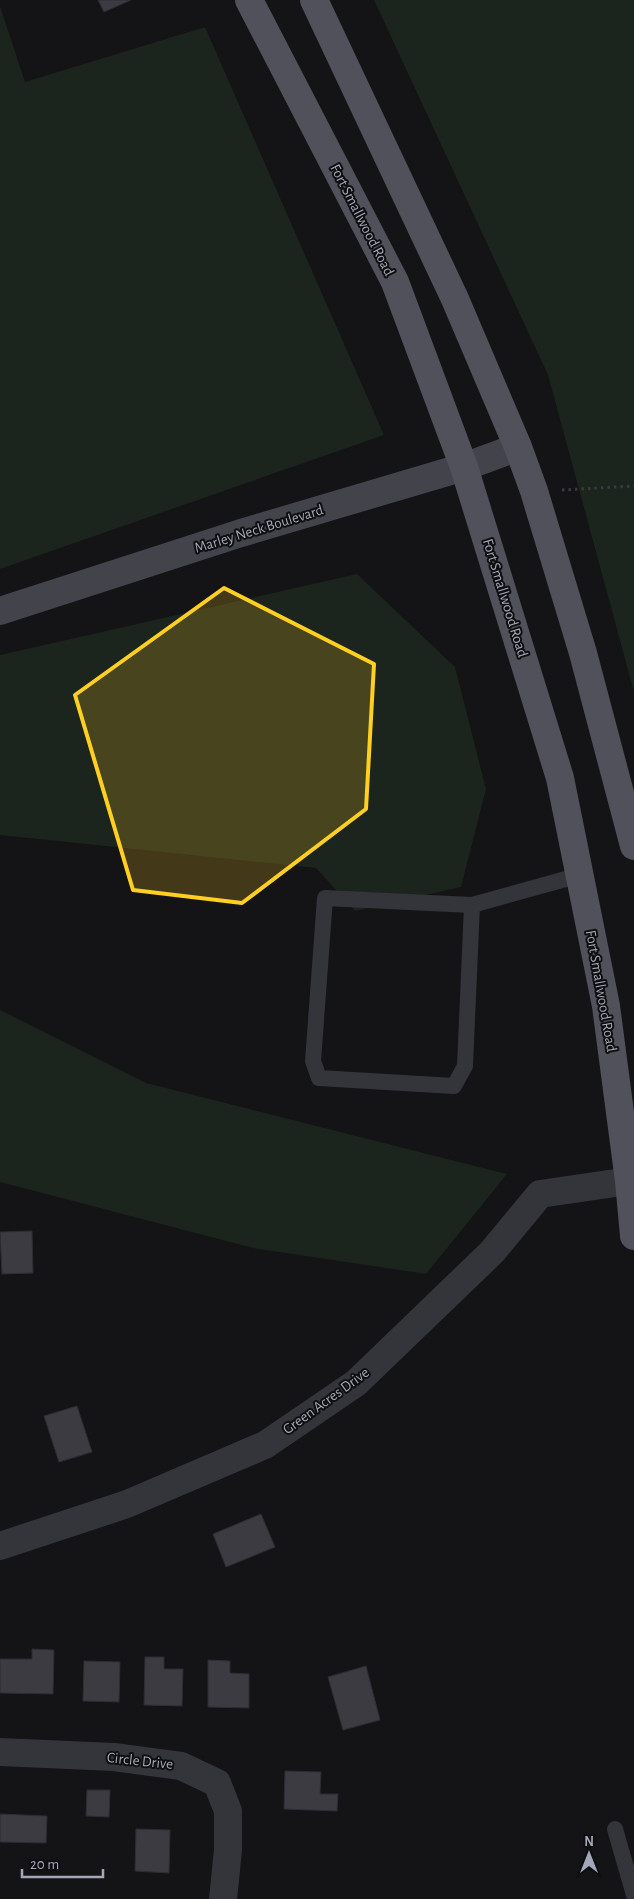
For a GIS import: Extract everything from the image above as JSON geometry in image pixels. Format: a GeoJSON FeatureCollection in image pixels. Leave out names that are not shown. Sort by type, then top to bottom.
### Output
{"type":"FeatureCollection","features":[{"type":"Feature","properties":{"kind":"main road","name":"Fort Smallwood Road"},"geometry":{"type":"LineString","coordinates":[[249,0],[394,282],[464,467],[560,778],[606,1006],[629,1181],[634,1236]]}},
{"type":"Feature","properties":{"kind":"main road"},"geometry":{"type":"LineString","coordinates":[[314,0],[454,299],[518,448],[534,492],[583,653],[634,846]]}},
{"type":"Feature","properties":{"kind":"main road","name":"Marley Neck Boulevard"},"geometry":{"type":"LineString","coordinates":[[0,611],[241,533],[464,467],[518,448]]}},
{"type":"Feature","properties":{"kind":"street","name":"Green Acres Drive"},"geometry":{"type":"LineString","coordinates":[[0,1546],[127,1504],[265,1445],[356,1383],[492,1252],[540,1194],[629,1181]]}},
{"type":"Feature","properties":{"kind":"street","name":"Circle Drive"},"geometry":{"type":"LineString","coordinates":[[0,1752],[114,1757],[181,1766],[217,1783],[228,1812],[228,1850],[223,1899]]}},
{"type":"Feature","properties":{"kind":"lane"},"geometry":{"type":"LineString","coordinates":[[472,905],[465,1066],[454,1086],[319,1078],[313,1061],[325,898],[472,905],[580,875]]}},
{"type":"Feature","properties":{"kind":"lane"},"geometry":{"type":"LineString","coordinates":[[616,1829],[633,1888]]}},
{"type":"Feature","properties":{"kind":"path"},"geometry":{"type":"LineString","coordinates":[[534,492],[634,486]]}},
{"type":"Feature","properties":{"kind":"highlighted area"},"geometry":{"type":"Polygon","coordinates":[[[224,588],[374,664],[366,809],[242,903],[133,890],[75,695],[224,588]]]}},
{"type":"Feature","properties":{"kind":"shaded area"},"geometry":{"type":"Polygon","coordinates":[[[374,0],[634,0],[634,692],[548,375],[374,0]]]}},
{"type":"Feature","properties":{"kind":"shaded area"},"geometry":{"type":"Polygon","coordinates":[[[0,6],[25,82],[205,27],[384,435],[0,569],[0,6]]]}},
{"type":"Feature","properties":{"kind":"shaded area"},"geometry":{"type":"Polygon","coordinates":[[[357,574],[455,667],[486,789],[461,887],[355,911],[316,868],[0,835],[0,655],[357,574]]]}},
{"type":"Feature","properties":{"kind":"shaded area"},"geometry":{"type":"Polygon","coordinates":[[[0,1010],[146,1083],[507,1174],[426,1274],[253,1248],[0,1182],[0,1010]]]}},
{"type":"Feature","properties":{"kind":"building"},"geometry":{"type":"Polygon","coordinates":[[[98,0],[131,0],[104,12],[98,0]]]}},
{"type":"Feature","properties":{"kind":"building"},"geometry":{"type":"Polygon","coordinates":[[[32,1231],[33,1273],[2,1274],[0,1232],[32,1231]]]}},
{"type":"Feature","properties":{"kind":"building"},"geometry":{"type":"Polygon","coordinates":[[[77,1406],[92,1452],[59,1462],[44,1416],[77,1406]]]}},
{"type":"Feature","properties":{"kind":"building"},"geometry":{"type":"Polygon","coordinates":[[[261,1514],[275,1547],[226,1567],[213,1534],[261,1514]]]}},
{"type":"Feature","properties":{"kind":"building"},"geometry":{"type":"Polygon","coordinates":[[[32,1649],[54,1650],[53,1694],[0,1693],[0,1659],[32,1659],[32,1649]]]}},
{"type":"Feature","properties":{"kind":"building"},"geometry":{"type":"Polygon","coordinates":[[[145,1657],[164,1657],[164,1669],[183,1669],[182,1706],[144,1705],[145,1657]]]}},
{"type":"Feature","properties":{"kind":"building"},"geometry":{"type":"Polygon","coordinates":[[[208,1660],[230,1661],[230,1673],[249,1674],[249,1708],[208,1707],[208,1660]]]}},
{"type":"Feature","properties":{"kind":"building"},"geometry":{"type":"Polygon","coordinates":[[[84,1661],[120,1662],[119,1702],[83,1701],[84,1661]]]}},
{"type":"Feature","properties":{"kind":"building"},"geometry":{"type":"Polygon","coordinates":[[[366,1666],[380,1720],[343,1730],[328,1677],[366,1666]]]}},
{"type":"Feature","properties":{"kind":"building"},"geometry":{"type":"Polygon","coordinates":[[[285,1771],[321,1772],[320,1794],[338,1794],[337,1811],[284,1809],[285,1771]]]}},
{"type":"Feature","properties":{"kind":"building"},"geometry":{"type":"Polygon","coordinates":[[[87,1790],[110,1790],[109,1817],[86,1816],[87,1790]]]}},
{"type":"Feature","properties":{"kind":"building"},"geometry":{"type":"Polygon","coordinates":[[[0,1814],[47,1816],[46,1843],[0,1842],[0,1814]]]}},
{"type":"Feature","properties":{"kind":"building"},"geometry":{"type":"Polygon","coordinates":[[[136,1829],[170,1830],[169,1873],[135,1871],[136,1829]]]}}]}
